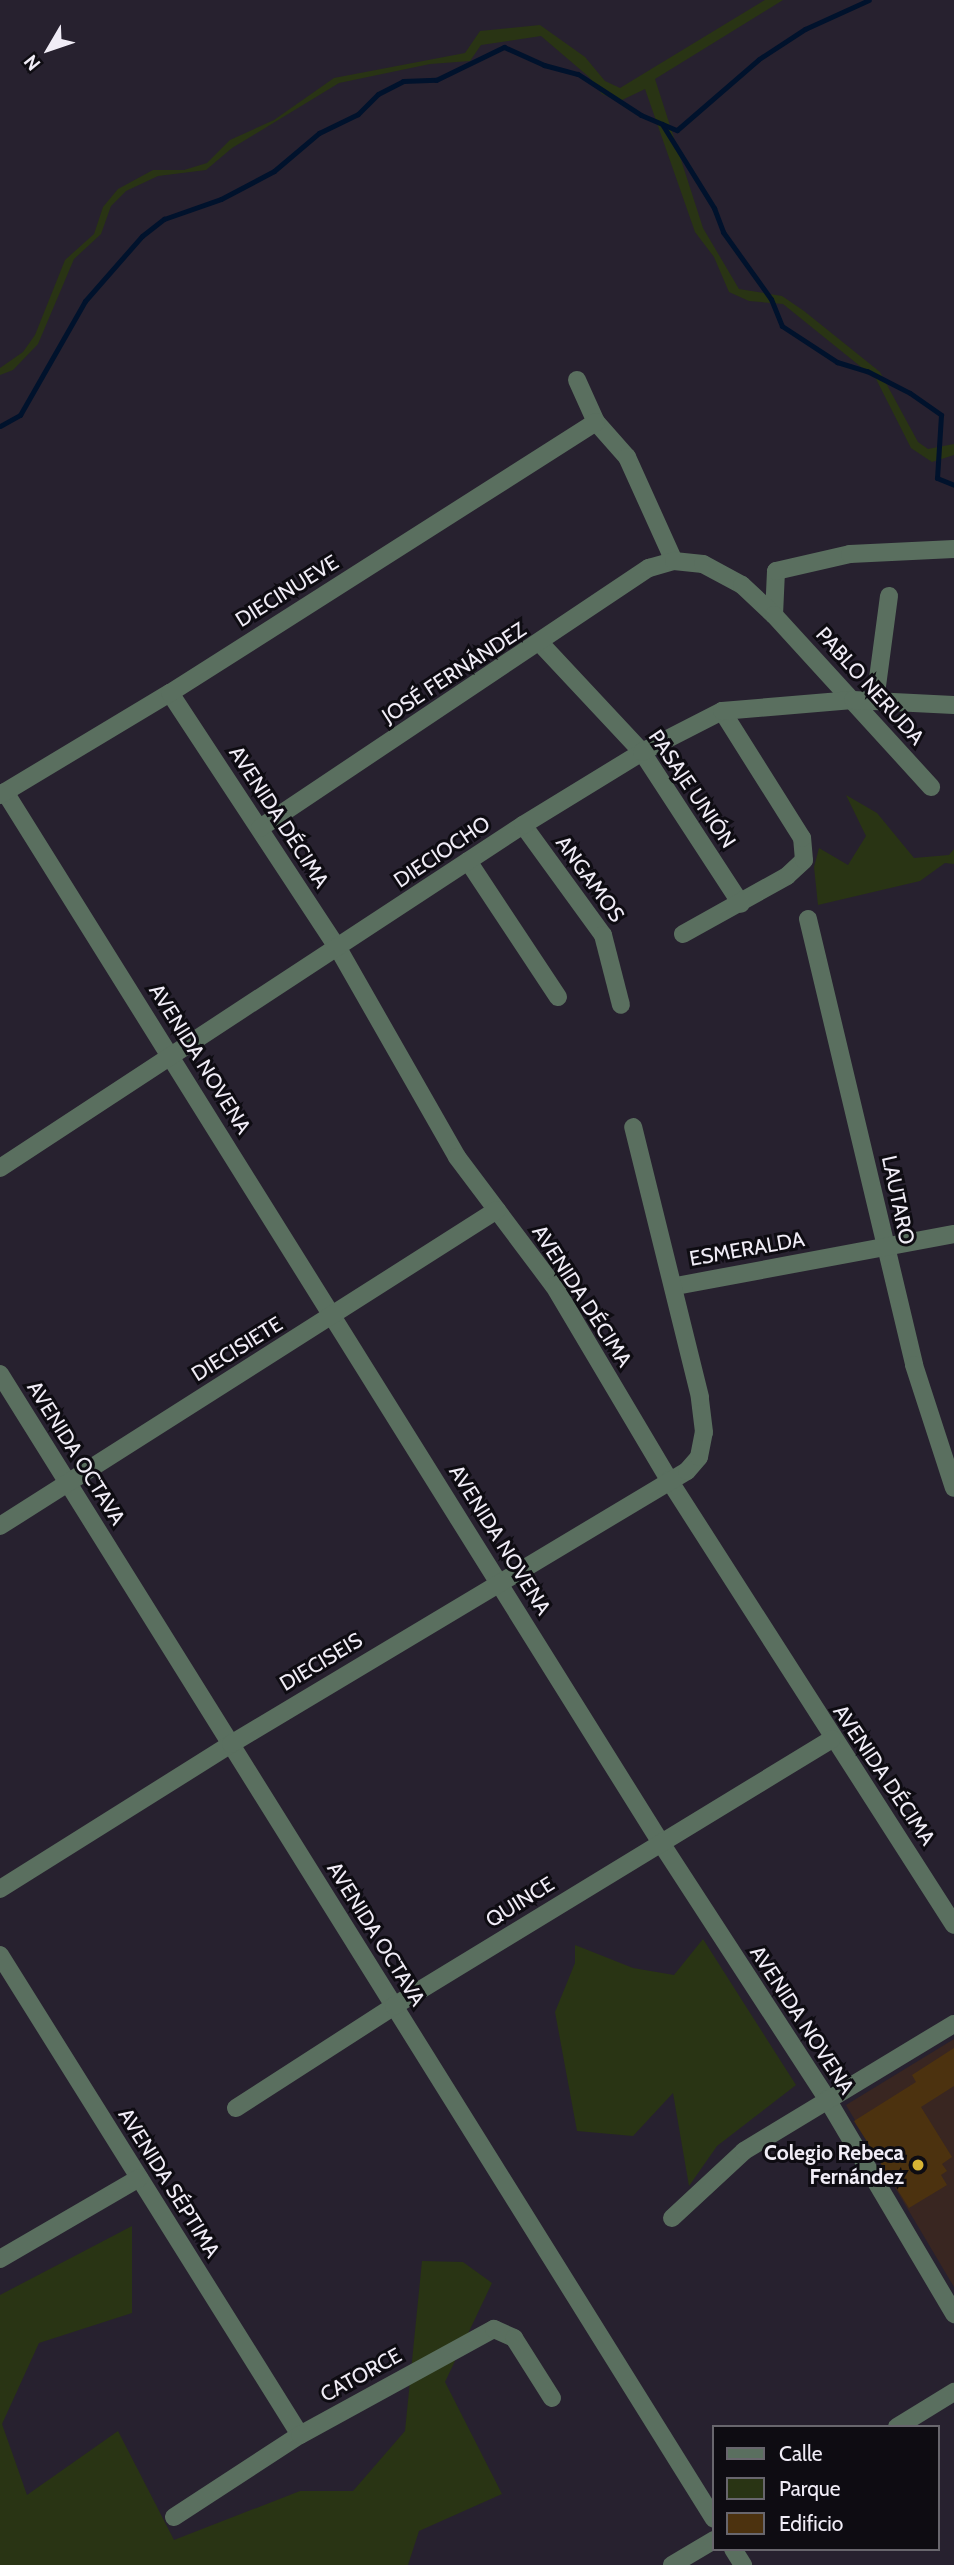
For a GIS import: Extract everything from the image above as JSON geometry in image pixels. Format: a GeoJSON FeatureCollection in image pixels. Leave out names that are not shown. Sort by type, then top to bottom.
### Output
{"type":"FeatureCollection","features":[{"type":"Feature","properties":{"kind":"street"},"geometry":{"type":"LineString","coordinates":[[577,380],[596,422],[627,457],[674,561]]}},
{"type":"Feature","properties":{"kind":"street","name":"DIECINUEVE"},"geometry":{"type":"LineString","coordinates":[[2,793],[170,693],[596,422]]}},
{"type":"Feature","properties":{"kind":"street"},"geometry":{"type":"LineString","coordinates":[[774,615],[776,571],[849,554],[954,549]]}},
{"type":"Feature","properties":{"kind":"street","name":"PABLO NERUDA"},"geometry":{"type":"LineString","coordinates":[[674,561],[703,564],[742,585],[774,615],[931,787]]}},
{"type":"Feature","properties":{"kind":"street","name":"JOSÉ FERNÁNDEZ"},"geometry":{"type":"LineString","coordinates":[[260,828],[541,644],[649,568],[674,561]]}},
{"type":"Feature","properties":{"kind":"street"},"geometry":{"type":"LineString","coordinates":[[875,701],[889,596]]}},
{"type":"Feature","properties":{"kind":"street","name":"PASAJE UNIÓN"},"geometry":{"type":"LineString","coordinates":[[541,644],[642,751],[741,904]]}},
{"type":"Feature","properties":{"kind":"street","name":"AVENIDA DÉCIMA"},"geometry":{"type":"LineString","coordinates":[[170,693],[339,950],[457,1157],[554,1286],[669,1479],[832,1739],[954,1925]]}},
{"type":"Feature","properties":{"kind":"street","name":"DIECIOCHO"},"geometry":{"type":"LineString","coordinates":[[0,1168],[339,950],[523,825],[642,751],[722,711],[853,700],[954,705]]}},
{"type":"Feature","properties":{"kind":"street"},"geometry":{"type":"LineString","coordinates":[[683,934],[787,876],[804,860],[802,838],[722,711]]}},
{"type":"Feature","properties":{"kind":"street","name":"AVENIDA NOVENA"},"geometry":{"type":"LineString","coordinates":[[2,793],[172,1056],[661,1843],[827,2099],[954,2314]]}},
{"type":"Feature","properties":{"kind":"street","name":"ANGAMOS"},"geometry":{"type":"LineString","coordinates":[[523,825],[603,935],[621,1005]]}},
{"type":"Feature","properties":{"kind":"street"},"geometry":{"type":"LineString","coordinates":[[468,861],[558,997]]}},
{"type":"Feature","properties":{"kind":"street","name":"LAUTARO"},"geometry":{"type":"LineString","coordinates":[[808,919],[884,1248],[925,1408],[954,1488]]}},
{"type":"Feature","properties":{"kind":"street"},"geometry":{"type":"LineString","coordinates":[[633,1127],[676,1286]]}},
{"type":"Feature","properties":{"kind":"street","name":"DIECISIETE"},"geometry":{"type":"LineString","coordinates":[[0,1526],[497,1210]]}},
{"type":"Feature","properties":{"kind":"street","name":"ESMERALDA"},"geometry":{"type":"LineString","coordinates":[[669,1479],[687,1471],[699,1457],[704,1432],[676,1286],[954,1234]]}},
{"type":"Feature","properties":{"kind":"street","name":"AVENIDA OCTAVA"},"geometry":{"type":"LineString","coordinates":[[0,1374],[712,2516]]}},
{"type":"Feature","properties":{"kind":"street","name":"DIECISEIS"},"geometry":{"type":"LineString","coordinates":[[0,1889],[231,1744],[669,1479]]}},
{"type":"Feature","properties":{"kind":"street","name":"QUINCE"},"geometry":{"type":"LineString","coordinates":[[236,2108],[394,2006],[832,1739]]}},
{"type":"Feature","properties":{"kind":"street","name":"AVENIDA SÉPTIMA"},"geometry":{"type":"LineString","coordinates":[[0,1955],[300,2435]]}},
{"type":"Feature","properties":{"kind":"street"},"geometry":{"type":"LineString","coordinates":[[672,2218],[744,2151],[954,2024]]}},
{"type":"Feature","properties":{"kind":"street"},"geometry":{"type":"LineString","coordinates":[[0,2259],[139,2178]]}},
{"type":"Feature","properties":{"kind":"street","name":"CATORCE"},"geometry":{"type":"LineString","coordinates":[[174,2517],[300,2435],[494,2329],[514,2338],[552,2399]]}},
{"type":"Feature","properties":{"kind":"street"},"geometry":{"type":"LineString","coordinates":[[900,2425],[954,2392]]}},
{"type":"Feature","properties":{"kind":"street"},"geometry":{"type":"LineString","coordinates":[[672,2565],[712,2541]]}},
{"type":"Feature","properties":{"kind":"shaded area","name":"Colegio Rebeca Fernández"},"geometry":{"type":"Polygon","coordinates":[[[954,2039],[954,2287],[846,2105],[954,2039]]]}},
{"type":"Feature","properties":{"kind":"green space"},"geometry":{"type":"Polygon","coordinates":[[[765,0],[783,0],[655,79],[703,228],[739,289],[782,296],[804,311],[880,372],[918,442],[928,449],[954,444],[954,455],[932,462],[911,448],[876,379],[783,304],[749,301],[729,292],[714,257],[695,232],[645,89],[620,101],[602,94],[589,77],[541,36],[481,45],[470,61],[430,64],[339,83],[232,148],[206,170],[158,176],[126,191],[111,206],[101,234],[74,259],[38,344],[13,370],[0,375],[0,368],[23,352],[35,335],[65,260],[94,234],[103,207],[118,189],[153,170],[184,170],[207,163],[230,140],[274,120],[334,78],[465,53],[480,31],[540,25],[585,57],[605,81],[620,88],[765,0]]]}},
{"type":"Feature","properties":{"kind":"green space"},"geometry":{"type":"Polygon","coordinates":[[[846,795],[877,813],[914,858],[949,855],[954,849],[954,864],[945,863],[920,881],[818,905],[814,867],[819,848],[848,865],[866,836],[846,795]]]}},
{"type":"Feature","properties":{"kind":"green space"},"geometry":{"type":"Polygon","coordinates":[[[703,1939],[796,2085],[717,2146],[689,2186],[673,2093],[633,2136],[577,2131],[555,2012],[575,1963],[575,1945],[633,1968],[674,1975],[703,1939]]]}},
{"type":"Feature","properties":{"kind":"green space"},"geometry":{"type":"Polygon","coordinates":[[[132,2226],[132,2313],[39,2343],[2,2424],[27,2495],[118,2431],[174,2540],[300,2491],[353,2491],[405,2431],[422,2261],[463,2262],[492,2283],[445,2382],[502,2494],[419,2531],[408,2565],[0,2565],[0,2295],[132,2226]]]}},
{"type":"Feature","properties":{"kind":"building"},"geometry":{"type":"Polygon","coordinates":[[[954,2048],[954,2086],[921,2107],[952,2157],[942,2164],[947,2171],[941,2175],[947,2185],[909,2208],[854,2121],[916,2082],[912,2075],[954,2048]]]}},
{"type":"Feature","properties":{"kind":"waterway"},"geometry":{"type":"LineString","coordinates":[[0,426],[20,415],[85,301],[142,236],[164,219],[221,199],[274,171],[319,133],[358,114],[378,94],[403,81],[436,80],[504,47],[544,65],[578,74],[641,115],[677,130],[759,59],[805,29],[869,0]]}},
{"type":"Feature","properties":{"kind":"waterway"},"geometry":{"type":"LineString","coordinates":[[662,124],[714,208],[723,232],[771,299],[782,326],[837,362],[867,371],[910,393],[941,415],[937,478],[954,485]]}},
{"type":"Feature","properties":{"kind":"place","name":"Colegio Rebeca Fernández"},"geometry":{"type":"Point","coordinates":[918,2165]}}]}
